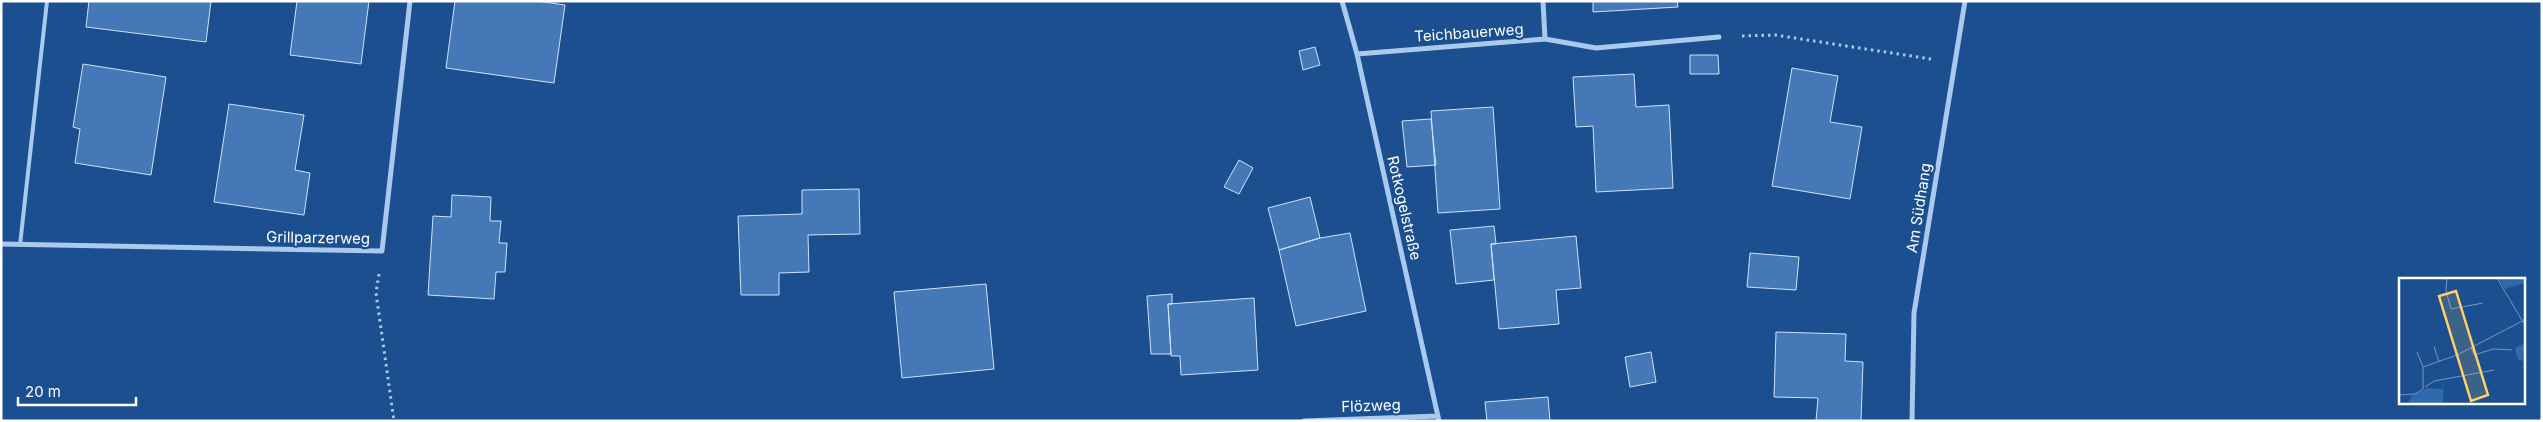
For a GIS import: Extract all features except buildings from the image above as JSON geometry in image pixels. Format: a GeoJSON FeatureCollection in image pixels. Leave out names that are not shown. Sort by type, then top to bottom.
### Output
{"type":"FeatureCollection","features":[{"type":"Feature","properties":{"kind":"street","name":"Grillparzerweg"},"geometry":{"type":"LineString","coordinates":[[1,244],[382,251],[410,1]]}},
{"type":"Feature","properties":{"kind":"street","name":"Rotkogelstraße"},"geometry":{"type":"LineString","coordinates":[[1342,1],[1357,54],[1438,418]]}},
{"type":"Feature","properties":{"kind":"street","name":"Teichbauerweg"},"geometry":{"type":"LineString","coordinates":[[1357,54],[1545,39],[1543,1]]}},
{"type":"Feature","properties":{"kind":"street","name":"Am Südhang"},"geometry":{"type":"LineString","coordinates":[[1912,421],[1914,313],[1965,1]]}},
{"type":"Feature","properties":{"kind":"street"},"geometry":{"type":"LineString","coordinates":[[1545,39],[1596,48],[1719,37]]}},
{"type":"Feature","properties":{"kind":"street","name":"Flözweg"},"geometry":{"type":"LineString","coordinates":[[1304,421],[1438,418]]}},
{"type":"Feature","properties":{"kind":"lane"},"geometry":{"type":"LineString","coordinates":[[20,245],[47,1]]}},
{"type":"Feature","properties":{"kind":"path"},"geometry":{"type":"LineString","coordinates":[[1719,37],[1775,35],[1955,63]]}},
{"type":"Feature","properties":{"kind":"path"},"geometry":{"type":"LineString","coordinates":[[382,251],[376,293],[394,421]]}}]}
